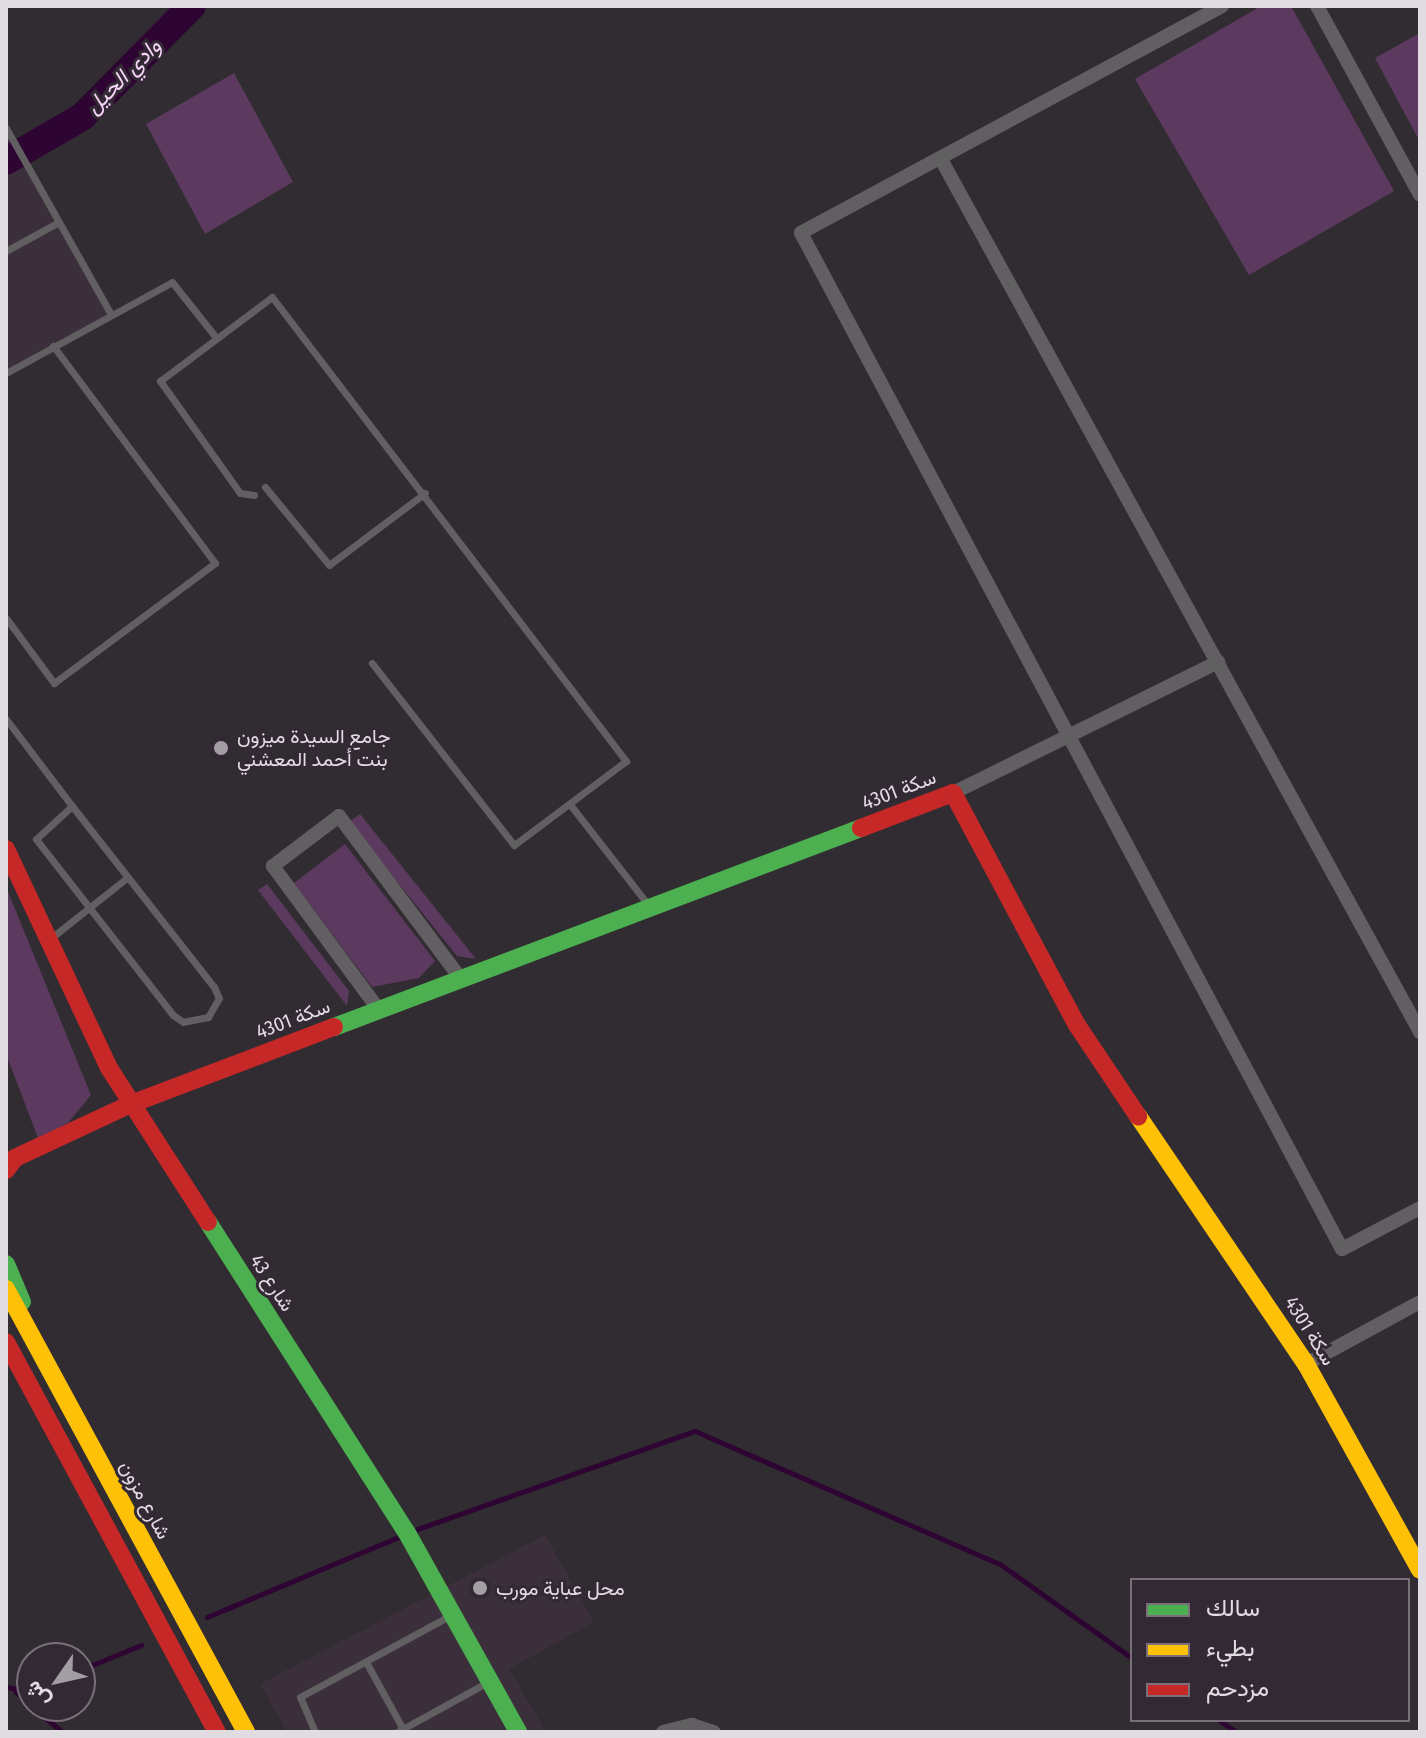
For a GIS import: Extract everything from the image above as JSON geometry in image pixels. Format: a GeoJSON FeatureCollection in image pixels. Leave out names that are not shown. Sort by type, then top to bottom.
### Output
{"type":"FeatureCollection","features":[{"type":"Feature","properties":{"kind":"street"},"geometry":{"type":"LineString","coordinates":[[1222,6],[942,161],[801,233],[1075,736],[1342,1249],[1420,1208]]}},
{"type":"Feature","properties":{"kind":"street"},"geometry":{"type":"LineString","coordinates":[[1317,6],[1420,195]]}},
{"type":"Feature","properties":{"kind":"street"},"geometry":{"type":"LineString","coordinates":[[942,161],[1420,1032]]}},
{"type":"Feature","properties":{"kind":"street"},"geometry":{"type":"LineString","coordinates":[[953,793],[1075,736],[1218,662]]}},
{"type":"Feature","properties":{"kind":"street","name":"سكة 4301"},"geometry":{"type":"LineString","coordinates":[[9,1162],[131,1104],[953,793],[1077,1025],[1306,1364],[1420,1570]]}},
{"type":"Feature","properties":{"kind":"street"},"geometry":{"type":"LineString","coordinates":[[379,1010],[273,866],[339,816],[461,979]]}},
{"type":"Feature","properties":{"kind":"street","name":"شارع 43"},"geometry":{"type":"LineString","coordinates":[[6,849],[131,1104],[452,1614],[518,1732]]}},
{"type":"Feature","properties":{"kind":"street"},"geometry":{"type":"LineString","coordinates":[[6,1264],[54,1378]]}},
{"type":"Feature","properties":{"kind":"street","name":"شارع مزون"},"geometry":{"type":"LineString","coordinates":[[6,1289],[246,1732]]}},
{"type":"Feature","properties":{"kind":"street"},"geometry":{"type":"LineString","coordinates":[[1306,1364],[1420,1302]]}},
{"type":"Feature","properties":{"kind":"street"},"geometry":{"type":"LineString","coordinates":[[6,1342],[217,1732]]}},
{"type":"Feature","properties":{"kind":"street"},"geometry":{"type":"LineString","coordinates":[[663,1732],[692,1725],[714,1732]]}},
{"type":"Feature","properties":{"kind":"lane"},"geometry":{"type":"LineString","coordinates":[[6,128],[111,314]]}},
{"type":"Feature","properties":{"kind":"lane"},"geometry":{"type":"LineString","coordinates":[[6,251],[59,222]]}},
{"type":"Feature","properties":{"kind":"lane"},"geometry":{"type":"LineString","coordinates":[[6,373],[172,282],[214,335]]}},
{"type":"Feature","properties":{"kind":"lane"},"geometry":{"type":"LineString","coordinates":[[254,495],[240,493],[160,381],[264,297],[280,303],[624,754],[623,767],[521,844],[507,841],[372,663]]}},
{"type":"Feature","properties":{"kind":"lane"},"geometry":{"type":"LineString","coordinates":[[6,618],[54,683],[215,563],[53,346]]}},
{"type":"Feature","properties":{"kind":"lane"},"geometry":{"type":"LineString","coordinates":[[265,487],[329,565],[425,493]]}},
{"type":"Feature","properties":{"kind":"lane"},"geometry":{"type":"LineString","coordinates":[[6,719],[214,987],[219,998],[208,1017],[183,1022],[173,1015],[36,839],[72,806]]}},
{"type":"Feature","properties":{"kind":"lane"},"geometry":{"type":"LineString","coordinates":[[572,807],[651,907]]}},
{"type":"Feature","properties":{"kind":"lane"},"geometry":{"type":"LineString","coordinates":[[49,940],[128,877]]}},
{"type":"Feature","properties":{"kind":"lane"},"geometry":{"type":"LineString","coordinates":[[315,1732],[300,1697],[452,1614]]}},
{"type":"Feature","properties":{"kind":"lane"},"geometry":{"type":"LineString","coordinates":[[366,1662],[400,1730],[490,1681]]}},
{"type":"Feature","properties":{"kind":"shaded area"},"geometry":{"type":"Polygon","coordinates":[[[1261,6],[1291,6],[1394,191],[1249,275],[1135,79],[1261,6]]]}},
{"type":"Feature","properties":{"kind":"shaded area"},"geometry":{"type":"Polygon","coordinates":[[[1420,33],[1420,142],[1375,58],[1420,33]]]}},
{"type":"Feature","properties":{"kind":"shaded area"},"geometry":{"type":"Polygon","coordinates":[[[234,73],[293,182],[205,234],[146,124],[234,73]]]}},
{"type":"Feature","properties":{"kind":"shaded area"},"geometry":{"type":"Polygon","coordinates":[[[6,129],[111,314],[6,373],[6,129]]]}},
{"type":"Feature","properties":{"kind":"shaded area"},"geometry":{"type":"Polygon","coordinates":[[[360,814],[476,959],[457,956],[349,822],[360,814]]]}},
{"type":"Feature","properties":{"kind":"shaded area"},"geometry":{"type":"Polygon","coordinates":[[[345,844],[435,961],[419,978],[372,987],[294,883],[345,844]]]}},
{"type":"Feature","properties":{"kind":"shaded area"},"geometry":{"type":"Polygon","coordinates":[[[267,884],[349,991],[347,1006],[258,890],[267,884]]]}},
{"type":"Feature","properties":{"kind":"shaded area"},"geometry":{"type":"Polygon","coordinates":[[[6,887],[91,1095],[68,1123],[38,1138],[6,1054],[6,887]]]}},
{"type":"Feature","properties":{"kind":"shaded area"},"geometry":{"type":"Polygon","coordinates":[[[545,1535],[594,1622],[509,1669],[546,1732],[287,1732],[260,1684],[545,1535]]]}},
{"type":"Feature","properties":{"kind":"waterway","name":"وادي الحيل"},"geometry":{"type":"LineString","coordinates":[[6,161],[82,117],[192,6]]}},
{"type":"Feature","properties":{"kind":"waterway"},"geometry":{"type":"LineString","coordinates":[[412,1531],[695,1431],[1000,1564],[1130,1657]]}},
{"type":"Feature","properties":{"kind":"waterway"},"geometry":{"type":"LineString","coordinates":[[207,1617],[403,1535]]}},
{"type":"Feature","properties":{"kind":"waterway"},"geometry":{"type":"LineString","coordinates":[[96,1663],[141,1645]]}},
{"type":"Feature","properties":{"kind":"waterway"},"geometry":{"type":"LineString","coordinates":[[6,1687],[16,1689]]}},
{"type":"Feature","properties":{"kind":"waterway"},"geometry":{"type":"LineString","coordinates":[[50,1722],[62,1732]]}},
{"type":"Feature","properties":{"kind":"waterway"},"geometry":{"type":"LineString","coordinates":[[1222,1722],[1236,1732]]}},
{"type":"Feature","properties":{"kind":"traffic: fast"},"geometry":{"type":"LineString","coordinates":[[334,1027],[861,828]]}},
{"type":"Feature","properties":{"kind":"traffic: fast"},"geometry":{"type":"LineString","coordinates":[[208,1222],[407,1533],[518,1732]]}},
{"type":"Feature","properties":{"kind":"traffic: fast"},"geometry":{"type":"LineString","coordinates":[[6,1264],[22,1302]]}},
{"type":"Feature","properties":{"kind":"traffic: slow"},"geometry":{"type":"LineString","coordinates":[[1138,1116],[1306,1364],[1420,1570]]}},
{"type":"Feature","properties":{"kind":"traffic: slow"},"geometry":{"type":"LineString","coordinates":[[6,1289],[246,1732]]}},
{"type":"Feature","properties":{"kind":"traffic: jam"},"geometry":{"type":"LineString","coordinates":[[861,828],[953,793],[1077,1025],[1138,1116]]}},
{"type":"Feature","properties":{"kind":"traffic: jam"},"geometry":{"type":"LineString","coordinates":[[6,849],[109,1068],[208,1222]]}},
{"type":"Feature","properties":{"kind":"traffic: jam"},"geometry":{"type":"LineString","coordinates":[[15,1158],[131,1104],[334,1027]]}},
{"type":"Feature","properties":{"kind":"traffic: jam"},"geometry":{"type":"LineString","coordinates":[[6,1170],[15,1158]]}},
{"type":"Feature","properties":{"kind":"traffic: jam"},"geometry":{"type":"LineString","coordinates":[[6,1342],[217,1732]]}},
{"type":"Feature","properties":{"kind":"place","name":"جامع السيدة ميزون بنت أحمد المعشني"},"geometry":{"type":"Point","coordinates":[221,748]}},
{"type":"Feature","properties":{"kind":"place","name":"محل عباية مورب"},"geometry":{"type":"Point","coordinates":[480,1588]}}]}
